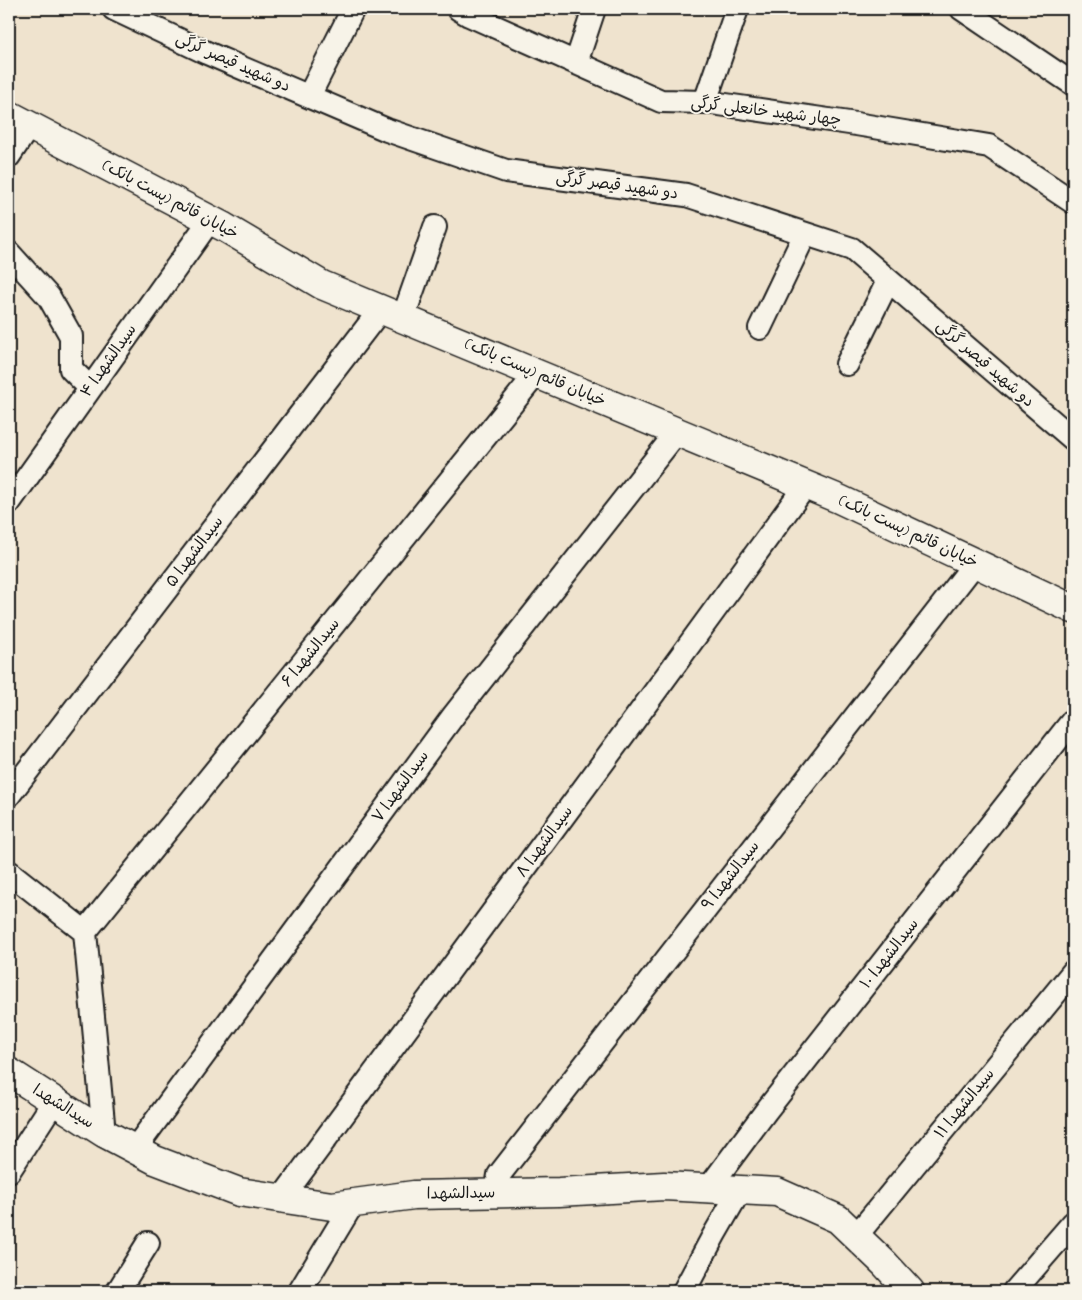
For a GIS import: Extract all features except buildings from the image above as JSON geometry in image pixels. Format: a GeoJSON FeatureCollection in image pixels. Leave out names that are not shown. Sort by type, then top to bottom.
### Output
{"type":"FeatureCollection","features":[{"type":"Feature","properties":{"kind":"street","name":"دو شهید قیصر گرگی"},"geometry":{"type":"LineString","coordinates":[[114,9],[208,53],[387,130],[506,171],[686,195],[852,249],[1073,439]]}},
{"type":"Feature","properties":{"kind":"street"},"geometry":{"type":"LineString","coordinates":[[309,96],[353,9]]}},
{"type":"Feature","properties":{"kind":"street","name":"چهار شهید خانعلی گرگی"},"geometry":{"type":"LineString","coordinates":[[459,9],[661,101],[705,102],[989,146],[1073,202]]}},
{"type":"Feature","properties":{"kind":"street"},"geometry":{"type":"LineString","coordinates":[[576,62],[594,9]]}},
{"type":"Feature","properties":{"kind":"street"},"geometry":{"type":"LineString","coordinates":[[705,102],[737,9]]}},
{"type":"Feature","properties":{"kind":"street"},"geometry":{"type":"LineString","coordinates":[[962,9],[1073,84]]}},
{"type":"Feature","properties":{"kind":"street"},"geometry":{"type":"LineString","coordinates":[[9,156],[19,121]]}},
{"type":"Feature","properties":{"kind":"street","name":"خیابان قائم (پست بانک)"},"geometry":{"type":"LineString","coordinates":[[19,121],[210,220],[322,285],[839,499],[1073,609]]}},
{"type":"Feature","properties":{"kind":"street","name":"سیدالشهدا ۴"},"geometry":{"type":"LineString","coordinates":[[9,503],[210,220]]}},
{"type":"Feature","properties":{"kind":"street","name":"سیدالشهدا ۵"},"geometry":{"type":"LineString","coordinates":[[9,795],[392,314],[435,227]]}},
{"type":"Feature","properties":{"kind":"street"},"geometry":{"type":"LineString","coordinates":[[760,328],[805,234]]}},
{"type":"Feature","properties":{"kind":"street"},"geometry":{"type":"LineString","coordinates":[[9,253],[49,297],[71,336],[71,369],[90,388]]}},
{"type":"Feature","properties":{"kind":"street"},"geometry":{"type":"LineString","coordinates":[[847,364],[888,281]]}},
{"type":"Feature","properties":{"kind":"street","name":"سیدالشهدا ۶"},"geometry":{"type":"LineString","coordinates":[[86,932],[536,374]]}},
{"type":"Feature","properties":{"kind":"street","name":"سیدالشهدا ۷"},"geometry":{"type":"LineString","coordinates":[[135,1149],[454,715],[677,432]]}},
{"type":"Feature","properties":{"kind":"street","name":"سیدالشهدا ۸"},"geometry":{"type":"LineString","coordinates":[[282,1198],[806,486]]}},
{"type":"Feature","properties":{"kind":"street","name":"سیدالشهدا ۹"},"geometry":{"type":"LineString","coordinates":[[496,1193],[498,1175],[975,563]]}},
{"type":"Feature","properties":{"kind":"street","name":"سیدالشهدا ۱۰"},"geometry":{"type":"LineString","coordinates":[[708,1188],[766,1111],[1073,720]]}},
{"type":"Feature","properties":{"kind":"street"},"geometry":{"type":"LineString","coordinates":[[9,872],[86,932],[104,1133]]}},
{"type":"Feature","properties":{"kind":"street","name":"سیدالشهدا ۱۱"},"geometry":{"type":"LineString","coordinates":[[856,1236],[1073,972]]}},
{"type":"Feature","properties":{"kind":"street","name":"سیدالشهدا"},"geometry":{"type":"LineString","coordinates":[[9,1072],[104,1133],[155,1160],[239,1192],[332,1206],[414,1195],[559,1192],[664,1186],[777,1192],[838,1219],[910,1291]]}},
{"type":"Feature","properties":{"kind":"street"},"geometry":{"type":"LineString","coordinates":[[9,1171],[54,1101]]}},
{"type":"Feature","properties":{"kind":"street"},"geometry":{"type":"LineString","coordinates":[[684,1291],[740,1190]]}},
{"type":"Feature","properties":{"kind":"street"},"geometry":{"type":"LineString","coordinates":[[300,1291],[353,1203]]}},
{"type":"Feature","properties":{"kind":"street"},"geometry":{"type":"LineString","coordinates":[[1014,1291],[1073,1223]]}},
{"type":"Feature","properties":{"kind":"street"},"geometry":{"type":"LineString","coordinates":[[118,1291],[148,1243]]}}]}
